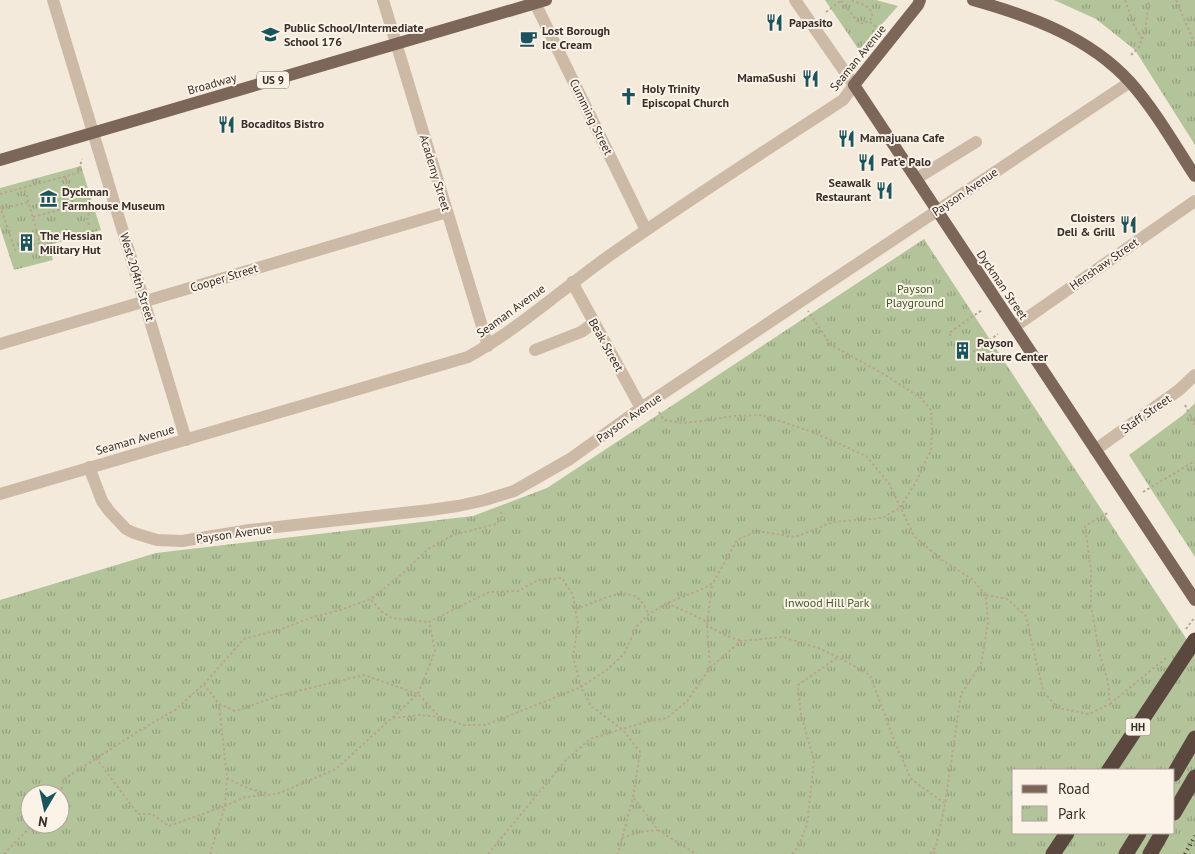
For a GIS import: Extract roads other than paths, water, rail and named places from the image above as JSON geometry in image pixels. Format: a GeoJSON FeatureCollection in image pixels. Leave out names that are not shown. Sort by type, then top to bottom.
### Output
{"type":"FeatureCollection","features":[{"type":"Feature","properties":{"kind":"highway","name":"HH"},"geometry":{"type":"LineString","coordinates":[[1110,769],[1195,640]]}},
{"type":"Feature","properties":{"kind":"highway"},"geometry":{"type":"LineString","coordinates":[[1175,772],[1195,738]]}},
{"type":"Feature","properties":{"kind":"highway"},"geometry":{"type":"LineString","coordinates":[[1175,811],[1195,777]]}},
{"type":"Feature","properties":{"kind":"highway"},"geometry":{"type":"LineString","coordinates":[[1052,854],[1066,834]]}},
{"type":"Feature","properties":{"kind":"highway"},"geometry":{"type":"LineString","coordinates":[[1126,854],[1138,834]]}},
{"type":"Feature","properties":{"kind":"highway"},"geometry":{"type":"LineString","coordinates":[[1150,854],[1161,834]]}},
{"type":"Feature","properties":{"kind":"main road","name":"Seaman Avenue"},"geometry":{"type":"LineString","coordinates":[[854,85],[920,0]]}},
{"type":"Feature","properties":{"kind":"main road"},"geometry":{"type":"LineString","coordinates":[[974,0],[1005,9],[1062,32],[1100,56],[1130,82],[1150,108],[1195,176]]}},
{"type":"Feature","properties":{"kind":"main road","name":"Broadway"},"geometry":{"type":"LineString","coordinates":[[0,160],[541,2]]}},
{"type":"Feature","properties":{"kind":"main road","name":"Dyckman Street"},"geometry":{"type":"LineString","coordinates":[[854,85],[1195,600]]}},
{"type":"Feature","properties":{"kind":"street","name":"West 204th Street"},"geometry":{"type":"LineString","coordinates":[[53,0],[186,440]]}},
{"type":"Feature","properties":{"kind":"street","name":"Academy Street"},"geometry":{"type":"LineString","coordinates":[[383,0],[488,346]]}},
{"type":"Feature","properties":{"kind":"street"},"geometry":{"type":"LineString","coordinates":[[795,0],[854,85]]}},
{"type":"Feature","properties":{"kind":"street","name":"Cumming Street"},"geometry":{"type":"LineString","coordinates":[[541,2],[646,230]]}},
{"type":"Feature","properties":{"kind":"street","name":"Payson Avenue"},"geometry":{"type":"LineString","coordinates":[[89,468],[102,500],[109,511],[126,529],[157,540],[182,541],[250,530],[440,509],[485,500],[514,491],[570,459],[641,408],[1130,82]]}},
{"type":"Feature","properties":{"kind":"street","name":"Seaman Avenue"},"geometry":{"type":"LineString","coordinates":[[0,494],[468,357],[488,346],[572,282],[646,230],[843,100],[854,85]]}},
{"type":"Feature","properties":{"kind":"street"},"geometry":{"type":"LineString","coordinates":[[916,179],[976,142]]}},
{"type":"Feature","properties":{"kind":"street","name":"Henshaw Street"},"geometry":{"type":"LineString","coordinates":[[1014,326],[1195,200]]}},
{"type":"Feature","properties":{"kind":"street","name":"Cooper Street"},"geometry":{"type":"LineString","coordinates":[[0,344],[447,212]]}},
{"type":"Feature","properties":{"kind":"street","name":"Beak Street"},"geometry":{"type":"LineString","coordinates":[[572,282],[641,408]]}},
{"type":"Feature","properties":{"kind":"street"},"geometry":{"type":"LineString","coordinates":[[535,350],[581,332],[594,323]]}},
{"type":"Feature","properties":{"kind":"street","name":"Staff Street"},"geometry":{"type":"LineString","coordinates":[[1095,450],[1179,390],[1195,375]]}},
{"type":"Feature","properties":{"kind":"railway"},"geometry":{"type":"LineString","coordinates":[[1185,854],[1195,836]]}},
{"type":"Feature","properties":{"kind":"place","name":"Papasito"},"geometry":{"type":"Point","coordinates":[775,23]}},
{"type":"Feature","properties":{"kind":"place","name":"Public School/Intermediate School 176"},"geometry":{"type":"Point","coordinates":[270,35]}},
{"type":"Feature","properties":{"kind":"place","name":"Lost Borough Ice Cream"},"geometry":{"type":"Point","coordinates":[528,38]}},
{"type":"Feature","properties":{"kind":"place","name":"MamaSushi"},"geometry":{"type":"Point","coordinates":[810,78]}},
{"type":"Feature","properties":{"kind":"place","name":"Holy Trinity Episcopal Church"},"geometry":{"type":"Point","coordinates":[628,96]}},
{"type":"Feature","properties":{"kind":"place","name":"Bocaditos Bistro"},"geometry":{"type":"Point","coordinates":[227,124]}},
{"type":"Feature","properties":{"kind":"place","name":"Mamajuana Cafe"},"geometry":{"type":"Point","coordinates":[846,138]}},
{"type":"Feature","properties":{"kind":"place","name":"Pat'e Palo"},"geometry":{"type":"Point","coordinates":[867,162]}},
{"type":"Feature","properties":{"kind":"place","name":"Seawalk Restaurant"},"geometry":{"type":"Point","coordinates":[885,190]}},
{"type":"Feature","properties":{"kind":"place","name":"Dyckman Farmhouse Museum"},"geometry":{"type":"Point","coordinates":[48,199]}},
{"type":"Feature","properties":{"kind":"place","name":"Cloisters Deli & Grill"},"geometry":{"type":"Point","coordinates":[1129,225]}},
{"type":"Feature","properties":{"kind":"place","name":"The Hessian Military Hut"},"geometry":{"type":"Point","coordinates":[26,243]}},
{"type":"Feature","properties":{"kind":"place","name":"Payson Nature Center"},"geometry":{"type":"Point","coordinates":[963,350]}},
{"type":"Feature","properties":{"kind":"park label","name":"Payson Playground"},"geometry":{"type":"Point","coordinates":[915,296]}},
{"type":"Feature","properties":{"kind":"park label","name":"Inwood Hill Park"},"geometry":{"type":"Point","coordinates":[827,603]}}]}
